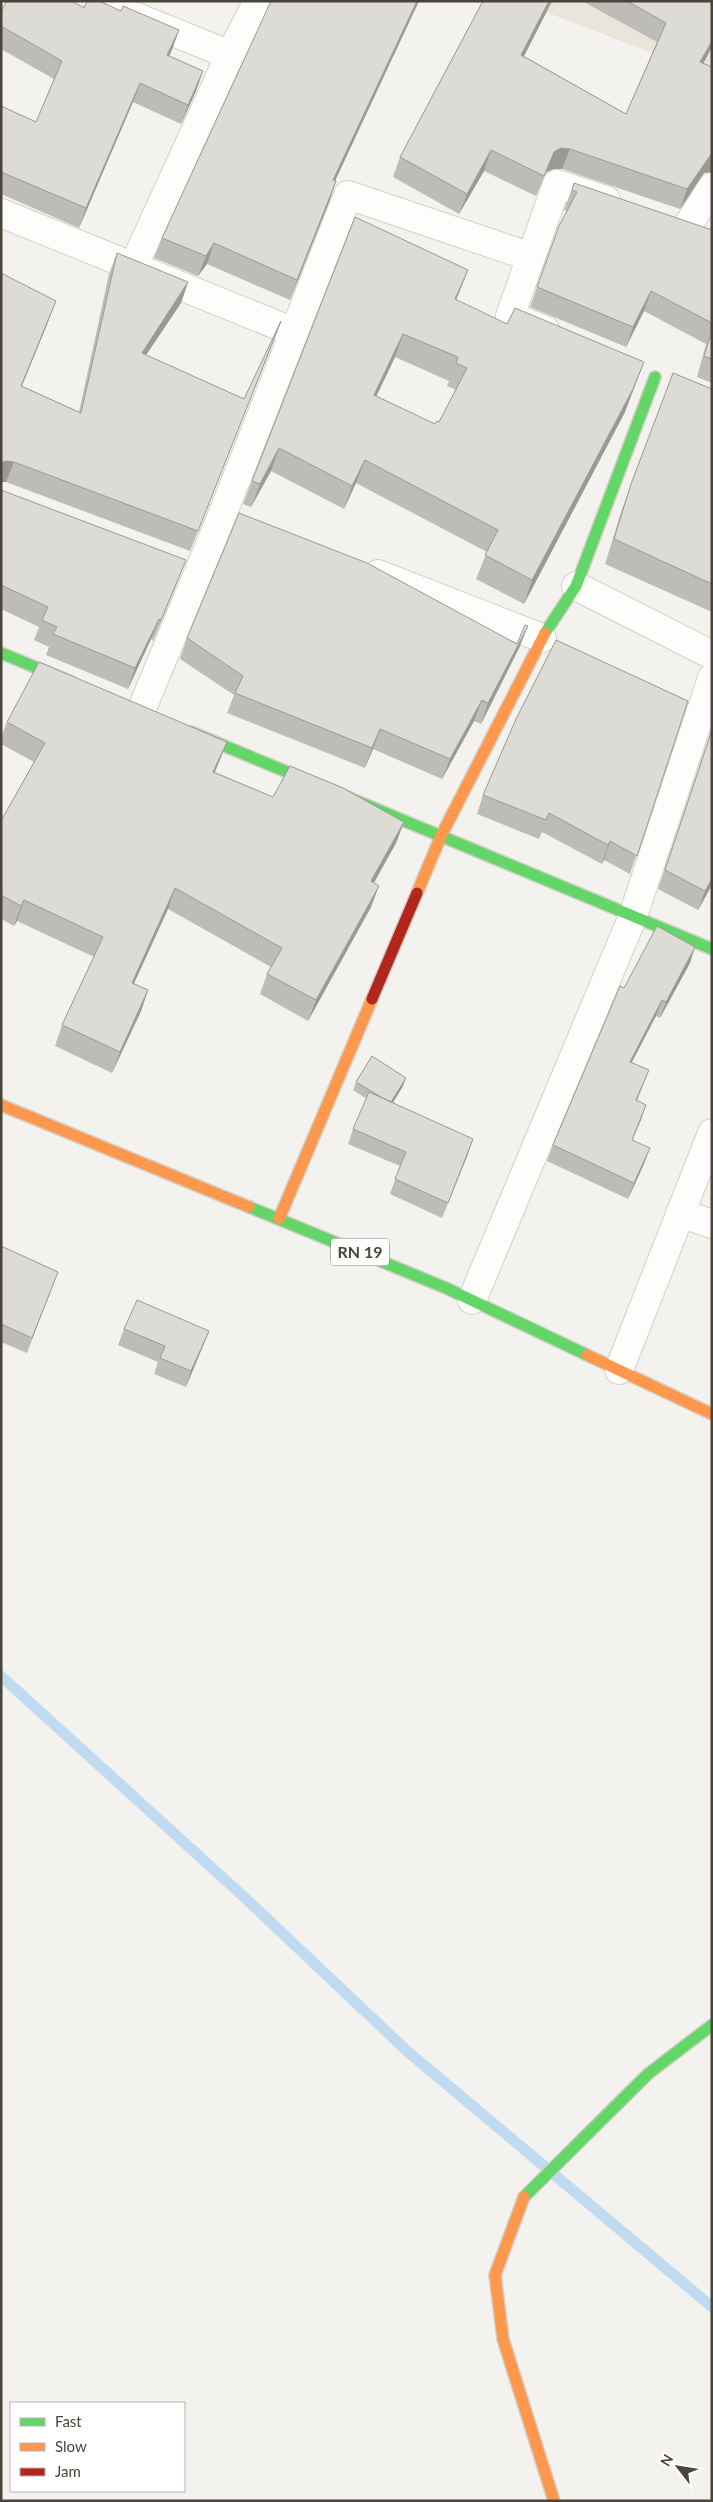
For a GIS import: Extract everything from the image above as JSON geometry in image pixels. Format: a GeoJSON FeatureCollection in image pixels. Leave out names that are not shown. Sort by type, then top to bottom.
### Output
{"type":"FeatureCollection","features":[{"type":"Feature","properties":{"kind":"street"},"geometry":{"type":"LineString","coordinates":[[97,1],[230,56]]}},
{"type":"Feature","properties":{"kind":"street"},"geometry":{"type":"LineString","coordinates":[[133,267],[230,56],[258,1]]}},
{"type":"Feature","properties":{"kind":"street"},"geometry":{"type":"LineString","coordinates":[[565,339],[510,316],[557,184],[631,209]]}},
{"type":"Feature","properties":{"kind":"street"},"geometry":{"type":"LineString","coordinates":[[659,218],[700,232],[712,187]]}},
{"type":"Feature","properties":{"kind":"street"},"geometry":{"type":"LineString","coordinates":[[141,711],[223,513],[348,196],[531,257]]}},
{"type":"Feature","properties":{"kind":"street"},"geometry":{"type":"LineString","coordinates":[[1,213],[294,332]]}},
{"type":"Feature","properties":{"kind":"street"},"geometry":{"type":"LineString","coordinates":[[278,1219],[441,836],[542,638],[576,586],[668,382],[628,365]]}},
{"type":"Feature","properties":{"kind":"street"},"geometry":{"type":"LineString","coordinates":[[223,513],[250,524]]}},
{"type":"Feature","properties":{"kind":"street"},"geometry":{"type":"LineString","coordinates":[[171,561],[198,571]]}},
{"type":"Feature","properties":{"kind":"street"},"geometry":{"type":"LineString","coordinates":[[350,563],[542,638]]}},
{"type":"Feature","properties":{"kind":"street"},"geometry":{"type":"LineString","coordinates":[[576,586],[712,655]]}},
{"type":"Feature","properties":{"kind":"street"},"geometry":{"type":"LineString","coordinates":[[1,653],[80,686]]}},
{"type":"Feature","properties":{"kind":"street"},"geometry":{"type":"LineString","coordinates":[[472,1300],[633,916],[712,678]]}},
{"type":"Feature","properties":{"kind":"street"},"geometry":{"type":"LineString","coordinates":[[177,726],[712,948]]}},
{"type":"Feature","properties":{"kind":"street","name":"RN 19"},"geometry":{"type":"LineString","coordinates":[[1,1105],[472,1300],[712,1414]]}},
{"type":"Feature","properties":{"kind":"street"},"geometry":{"type":"LineString","coordinates":[[619,1370],[712,1133]]}},
{"type":"Feature","properties":{"kind":"street"},"geometry":{"type":"LineString","coordinates":[[680,1213],[712,1224]]}},
{"type":"Feature","properties":{"kind":"street"},"geometry":{"type":"LineString","coordinates":[[554,2501],[503,2339],[495,2274],[521,2200],[648,2074],[712,2026]]}},
{"type":"Feature","properties":{"kind":"shaded area"},"geometry":{"type":"Polygon","coordinates":[[[517,1],[712,1],[712,76],[517,1]]]}},
{"type":"Feature","properties":{"kind":"building"},"geometry":{"type":"Polygon","coordinates":[[[7,1],[72,1],[84,8],[87,1],[99,1],[121,11],[123,6],[179,30],[167,55],[203,71],[188,105],[140,83],[86,208],[1,172],[1,106],[36,122],[62,61],[1,26],[1,11],[7,1]]]}},
{"type":"Feature","properties":{"kind":"building"},"geometry":{"type":"Polygon","coordinates":[[[271,1],[417,1],[333,180],[336,181],[297,280],[214,243],[206,256],[162,238],[271,1]]]}},
{"type":"Feature","properties":{"kind":"building"},"geometry":{"type":"Polygon","coordinates":[[[483,1],[549,1],[521,55],[626,114],[666,23],[627,1],[712,1],[712,41],[700,62],[712,67],[712,153],[687,189],[570,149],[561,148],[554,152],[544,176],[491,150],[467,194],[400,157],[483,1]]]}},
{"type":"Feature","properties":{"kind":"building"},"geometry":{"type":"Polygon","coordinates":[[[574,183],[712,230],[712,323],[651,291],[633,327],[537,287],[559,226],[577,192],[572,190],[574,183]]]}},
{"type":"Feature","properties":{"kind":"building"},"geometry":{"type":"Polygon","coordinates":[[[355,217],[468,270],[455,299],[507,324],[515,308],[644,362],[633,389],[532,580],[485,555],[498,530],[365,460],[352,486],[279,448],[260,484],[252,481],[355,217]],[[403,334],[374,395],[435,424],[437,421],[439,422],[467,368],[456,363],[458,357],[403,334]]]}},
{"type":"Feature","properties":{"kind":"building"},"geometry":{"type":"Polygon","coordinates":[[[117,253],[188,282],[142,353],[244,399],[281,321],[198,531],[14,462],[6,461],[1,463],[1,273],[56,301],[21,386],[81,413],[117,253]]]}},
{"type":"Feature","properties":{"kind":"building"},"geometry":{"type":"Polygon","coordinates":[[[712,330],[712,359],[704,356],[712,330]]]}},
{"type":"Feature","properties":{"kind":"building"},"geometry":{"type":"Polygon","coordinates":[[[673,373],[712,389],[712,584],[614,539],[631,484],[673,373]]]}},
{"type":"Feature","properties":{"kind":"building"},"geometry":{"type":"Polygon","coordinates":[[[1,490],[186,560],[161,620],[159,619],[135,668],[53,634],[57,627],[42,620],[48,607],[1,585],[1,490]]]}},
{"type":"Feature","properties":{"kind":"building"},"geometry":{"type":"Polygon","coordinates":[[[239,513],[367,563],[517,644],[525,625],[528,626],[488,703],[482,700],[450,759],[380,729],[372,748],[235,693],[243,676],[187,638],[239,513]]]}},
{"type":"Feature","properties":{"kind":"building"},"geometry":{"type":"Polygon","coordinates":[[[556,640],[688,701],[637,856],[610,841],[608,845],[549,813],[546,820],[483,795],[516,719],[556,640]]]}},
{"type":"Feature","properties":{"kind":"building"},"geometry":{"type":"Polygon","coordinates":[[[39,662],[227,742],[213,772],[273,797],[290,766],[343,788],[404,822],[371,881],[379,886],[316,1000],[267,974],[282,948],[175,888],[132,983],[148,990],[120,1052],[62,1025],[103,937],[24,900],[21,906],[1,895],[1,821],[45,743],[7,722],[39,662]]]}},
{"type":"Feature","properties":{"kind":"building"},"geometry":{"type":"Polygon","coordinates":[[[712,730],[712,879],[705,891],[665,870],[712,730]]]}},
{"type":"Feature","properties":{"kind":"building"},"geometry":{"type":"Polygon","coordinates":[[[657,926],[695,947],[666,1002],[662,1000],[630,1062],[649,1070],[636,1100],[646,1105],[632,1140],[650,1148],[634,1183],[553,1145],[620,986],[624,988],[657,926]]]}},
{"type":"Feature","properties":{"kind":"building"},"geometry":{"type":"Polygon","coordinates":[[[372,1056],[406,1078],[391,1102],[356,1082],[372,1056]]]}},
{"type":"Feature","properties":{"kind":"building"},"geometry":{"type":"Polygon","coordinates":[[[369,1092],[473,1139],[448,1203],[395,1179],[406,1152],[353,1129],[369,1092]]]}},
{"type":"Feature","properties":{"kind":"building"},"geometry":{"type":"Polygon","coordinates":[[[1,1246],[58,1272],[32,1338],[1,1324],[1,1246]]]}},
{"type":"Feature","properties":{"kind":"building"},"geometry":{"type":"Polygon","coordinates":[[[137,1300],[209,1331],[191,1371],[160,1358],[165,1346],[124,1329],[137,1300]]]}},
{"type":"Feature","properties":{"kind":"waterway"},"geometry":{"type":"LineString","coordinates":[[1,1676],[243,1896],[407,2051],[712,2307]]}},
{"type":"Feature","properties":{"kind":"traffic: fast"},"geometry":{"type":"LineString","coordinates":[[545,633],[576,586],[655,377]]}},
{"type":"Feature","properties":{"kind":"traffic: fast"},"geometry":{"type":"LineString","coordinates":[[1,653],[71,682]]}},
{"type":"Feature","properties":{"kind":"traffic: fast"},"geometry":{"type":"LineString","coordinates":[[191,732],[712,949]]}},
{"type":"Feature","properties":{"kind":"traffic: fast"},"geometry":{"type":"LineString","coordinates":[[249,1207],[446,1288],[587,1355]]}},
{"type":"Feature","properties":{"kind":"traffic: fast"},"geometry":{"type":"LineString","coordinates":[[524,2197],[648,2074],[712,2025]]}},
{"type":"Feature","properties":{"kind":"traffic: slow"},"geometry":{"type":"LineString","coordinates":[[417,893],[441,836],[545,633]]}},
{"type":"Feature","properties":{"kind":"traffic: slow"},"geometry":{"type":"LineString","coordinates":[[279,1219],[372,999]]}},
{"type":"Feature","properties":{"kind":"traffic: slow"},"geometry":{"type":"LineString","coordinates":[[1,1105],[249,1207]]}},
{"type":"Feature","properties":{"kind":"traffic: slow"},"geometry":{"type":"LineString","coordinates":[[587,1355],[712,1414]]}},
{"type":"Feature","properties":{"kind":"traffic: slow"},"geometry":{"type":"LineString","coordinates":[[524,2197],[495,2275],[503,2339],[554,2501]]}},
{"type":"Feature","properties":{"kind":"traffic: jam"},"geometry":{"type":"LineString","coordinates":[[372,999],[417,893]]}}]}
